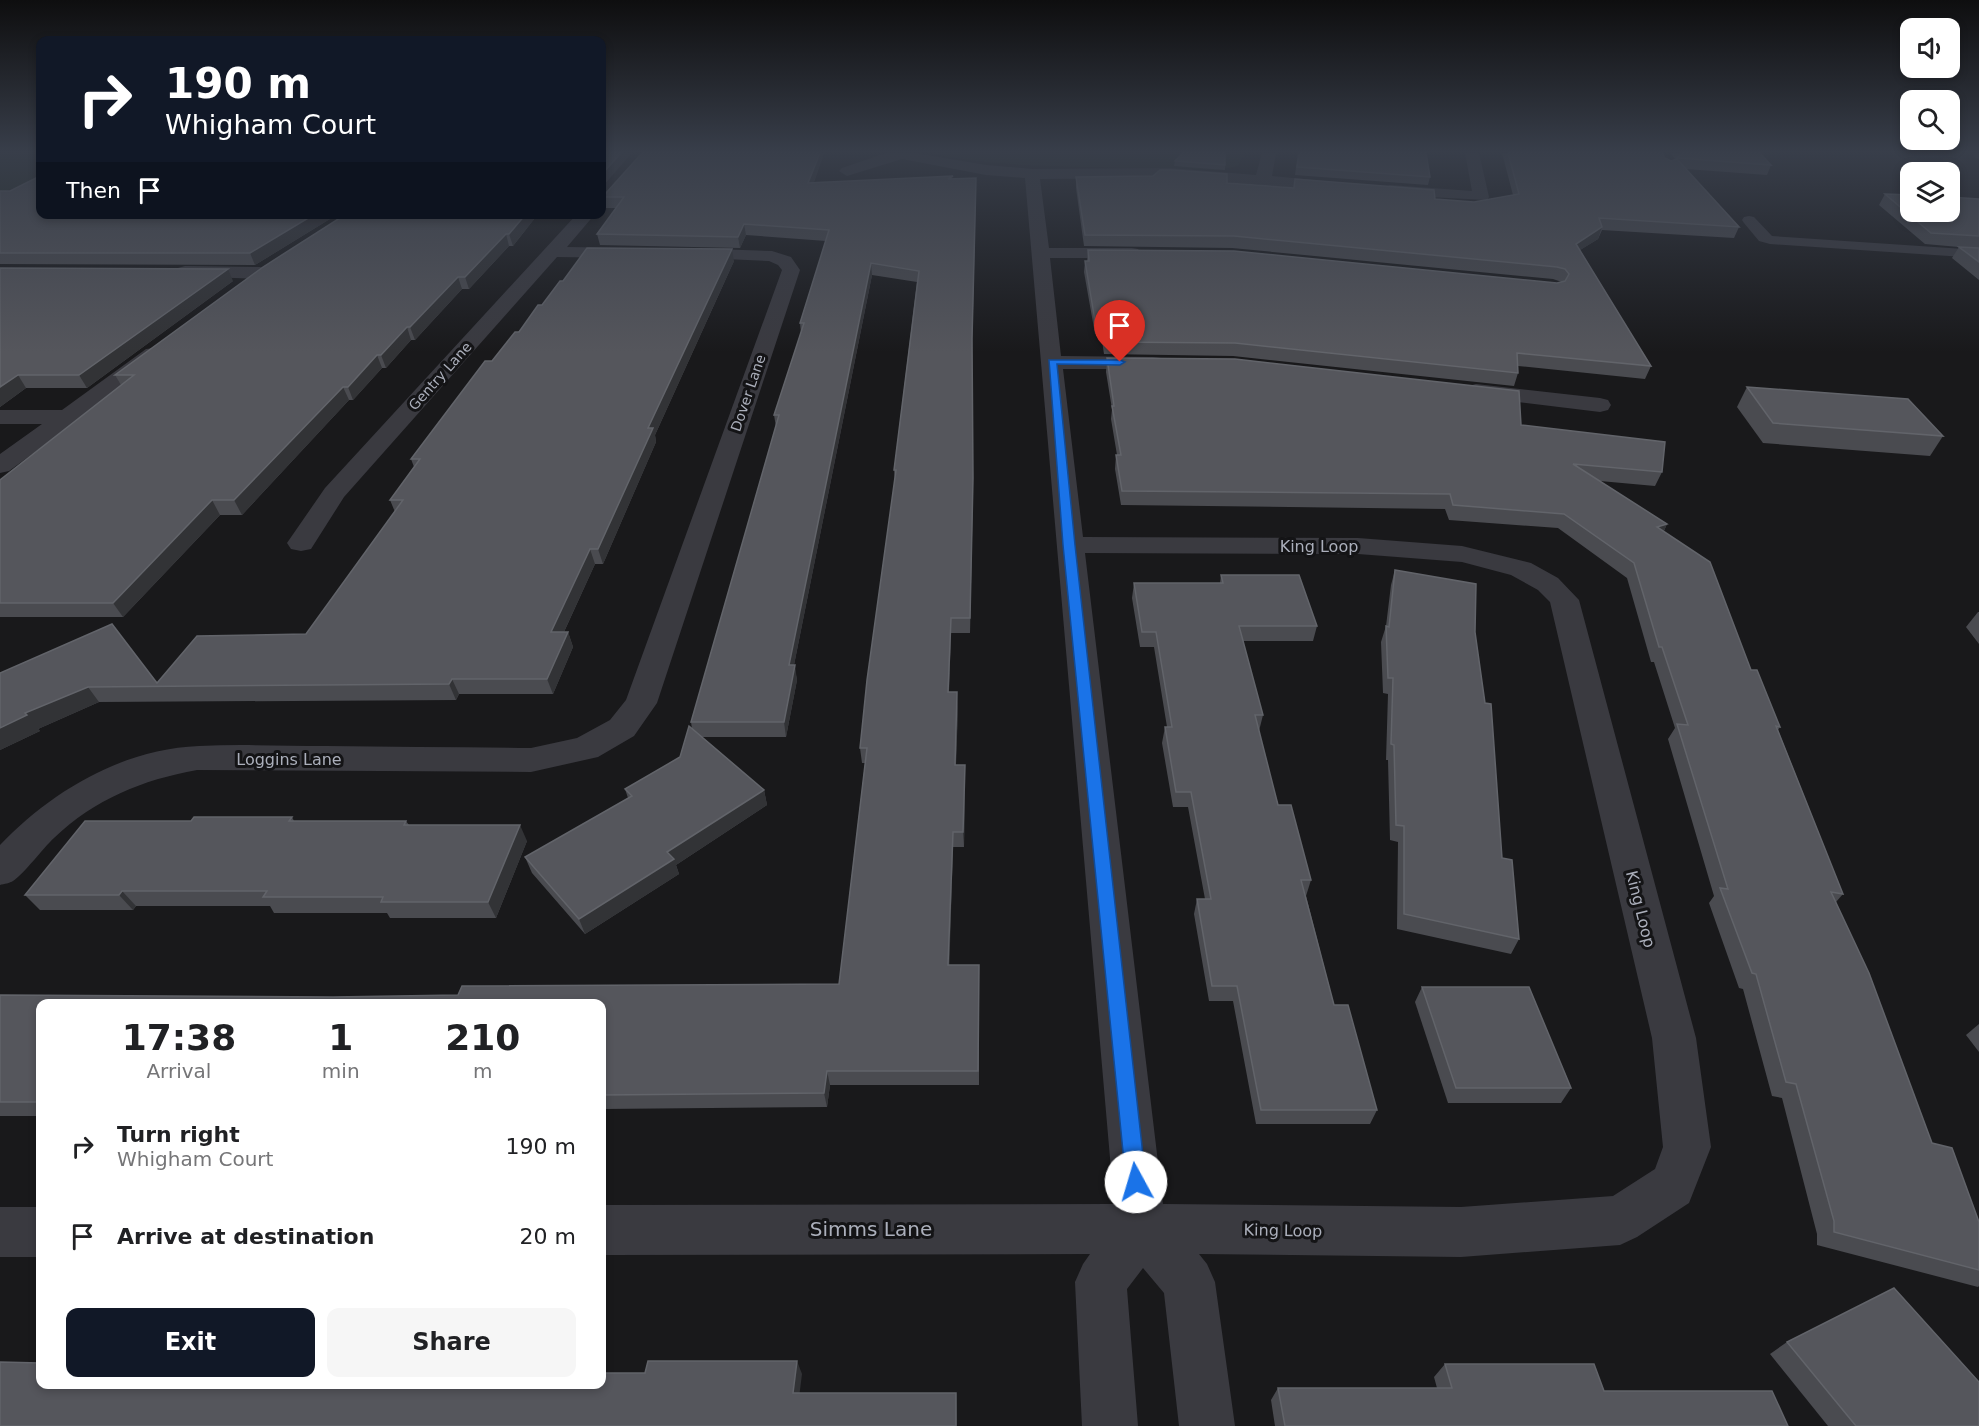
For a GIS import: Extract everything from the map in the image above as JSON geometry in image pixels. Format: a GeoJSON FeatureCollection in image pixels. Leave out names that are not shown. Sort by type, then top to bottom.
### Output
{"type":"FeatureCollection","features":[{"type":"Feature","properties":{"kind":"street","name":"Gentry Lane"},"geometry":{"type":"LineString","coordinates":[[301,543],[334,493],[582,220]]}},
{"type":"Feature","properties":{"kind":"street"},"geometry":{"type":"LineString","coordinates":[[1037,220],[1141,1229],[1189,1282],[1207,1426]]}},
{"type":"Feature","properties":{"kind":"street","name":"Dover Lane"},"geometry":{"type":"LineString","coordinates":[[553,252],[772,256],[785,261],[790,270],[641,703],[621,728],[610,735]]}},
{"type":"Feature","properties":{"kind":"street"},"geometry":{"type":"LineString","coordinates":[[1041,253],[1147,253]]}},
{"type":"Feature","properties":{"kind":"street"},"geometry":{"type":"LineString","coordinates":[[238,291],[260,273],[279,262]]}},
{"type":"Feature","properties":{"kind":"street"},"geometry":{"type":"LineString","coordinates":[[162,272],[260,273]]}},
{"type":"Feature","properties":{"kind":"street"},"geometry":{"type":"LineString","coordinates":[[0,466],[172,340]]}},
{"type":"Feature","properties":{"kind":"street"},"geometry":{"type":"LineString","coordinates":[[1052,362],[1177,363]]}},
{"type":"Feature","properties":{"kind":"street"},"geometry":{"type":"LineString","coordinates":[[1458,389],[1600,405]]}},
{"type":"Feature","properties":{"kind":"street"},"geometry":{"type":"LineString","coordinates":[[0,417],[68,417]]}},
{"type":"Feature","properties":{"kind":"street","name":"King Loop"},"geometry":{"type":"LineString","coordinates":[[1069,545],[1358,546],[1462,554],[1521,569],[1548,584],[1564,600],[1674,1038],[1687,1147],[1672,1186],[1620,1220],[1461,1232],[1141,1229]]}},
{"type":"Feature","properties":{"kind":"street","name":"Loggins Lane"},"geometry":{"type":"LineString","coordinates":[[0,870],[34,832],[85,794],[115,778],[170,762],[197,758],[531,759],[586,748],[610,735]]}},
{"type":"Feature","properties":{"kind":"street"},"geometry":{"type":"LineString","coordinates":[[1110,1426],[1101,1282],[1141,1229]]}},
{"type":"Feature","properties":{"kind":"street","name":"Simms Lane"},"geometry":{"type":"LineString","coordinates":[[606,1230],[1141,1229]]}},
{"type":"Feature","properties":{"kind":"street"},"geometry":{"type":"LineString","coordinates":[[0,1232],[36,1232]]}},
{"type":"Feature","properties":{"kind":"lane"},"geometry":{"type":"LineString","coordinates":[[1749,220],[1764,238],[1770,240],[1979,254]]}},
{"type":"Feature","properties":{"kind":"building"},"geometry":{"type":"Polygon","coordinates":[[[0,220],[306,220],[250,253],[0,253],[0,220]]]}},
{"type":"Feature","properties":{"kind":"building"},"geometry":{"type":"Polygon","coordinates":[[[337,220],[521,220],[465,277],[458,277],[381,355],[377,355],[348,387],[343,387],[234,500],[212,500],[113,603],[0,603],[0,480],[134,375],[115,375],[263,267],[337,220]]]}},
{"type":"Feature","properties":{"kind":"building"},"geometry":{"type":"Polygon","coordinates":[[[608,220],[975,220],[970,618],[951,618],[948,692],[957,692],[955,765],[965,765],[963,832],[953,832],[948,965],[979,965],[978,1071],[827,1071],[824,1093],[606,1095],[606,999],[36,999],[36,1102],[0,1102],[0,995],[333,997],[458,995],[462,986],[839,984],[867,748],[860,748],[867,680],[896,470],[894,470],[919,271],[871,263],[789,665],[795,665],[784,722],[691,722],[779,415],[774,415],[804,323],[800,323],[829,230],[744,224],[738,237],[597,234],[608,220]]]}},
{"type":"Feature","properties":{"kind":"building"},"geometry":{"type":"Polygon","coordinates":[[[1083,220],[1600,220],[1602,227],[1576,244],[1651,366],[1517,353],[1518,373],[1235,343],[1105,342],[1102,321],[1095,321],[1085,261],[1089,261],[1088,250],[1234,251],[1557,283],[1565,281],[1569,274],[1565,269],[1557,267],[1234,236],[1085,235],[1083,220]]]}},
{"type":"Feature","properties":{"kind":"building"},"geometry":{"type":"Polygon","coordinates":[[[1623,220],[1732,220],[1739,227],[1623,220]]]}},
{"type":"Feature","properties":{"kind":"building"},"geometry":{"type":"Polygon","coordinates":[[[1979,220],[1979,236],[1931,233],[1918,222],[1979,220]]]}},
{"type":"Feature","properties":{"kind":"building"},"geometry":{"type":"Polygon","coordinates":[[[1959,247],[1979,248],[1979,262],[1959,247]]]}},
{"type":"Feature","properties":{"kind":"building"},"geometry":{"type":"Polygon","coordinates":[[[587,248],[732,249],[648,428],[653,428],[598,549],[590,549],[551,632],[568,632],[547,679],[452,679],[449,684],[88,687],[25,713],[27,715],[0,728],[0,673],[112,624],[157,683],[197,636],[306,634],[403,500],[390,500],[420,459],[411,459],[485,361],[492,361],[515,332],[519,332],[538,305],[542,305],[560,281],[563,281],[587,248]]]}},
{"type":"Feature","properties":{"kind":"building"},"geometry":{"type":"Polygon","coordinates":[[[0,268],[228,269],[79,375],[18,375],[0,387],[0,268]]]}},
{"type":"Feature","properties":{"kind":"building"},"geometry":{"type":"Polygon","coordinates":[[[1107,358],[1235,359],[1519,391],[1521,425],[1665,442],[1662,472],[1573,464],[1667,524],[1657,527],[1710,562],[1751,670],[1757,670],[1780,727],[1776,726],[1843,894],[1831,892],[1869,973],[1932,1143],[1952,1148],[1979,1222],[1979,1270],[1834,1232],[1834,1221],[1796,1084],[1786,1082],[1756,974],[1752,973],[1720,888],[1728,889],[1677,724],[1688,725],[1662,647],[1659,647],[1634,563],[1564,514],[1453,505],[1450,494],[1122,491],[1116,455],[1121,455],[1112,406],[1114,406],[1107,358]]]}},
{"type":"Feature","properties":{"kind":"building"},"geometry":{"type":"Polygon","coordinates":[[[1747,387],[1908,399],[1943,436],[1773,423],[1747,387]]]}},
{"type":"Feature","properties":{"kind":"building"},"geometry":{"type":"Polygon","coordinates":[[[1395,570],[1476,584],[1475,632],[1485,703],[1491,704],[1502,858],[1512,860],[1519,939],[1404,914],[1404,826],[1396,825],[1394,745],[1391,744],[1393,678],[1388,678],[1386,626],[1389,627],[1395,570]]]}},
{"type":"Feature","properties":{"kind":"building"},"geometry":{"type":"Polygon","coordinates":[[[1221,575],[1299,575],[1317,626],[1239,626],[1263,715],[1255,715],[1278,805],[1291,805],[1311,880],[1301,880],[1334,1005],[1348,1005],[1377,1110],[1261,1110],[1237,986],[1212,986],[1197,899],[1211,899],[1191,792],[1176,792],[1165,727],[1172,727],[1156,632],[1142,632],[1134,583],[1223,583],[1221,575]]]}},
{"type":"Feature","properties":{"kind":"building"},"geometry":{"type":"Polygon","coordinates":[[[689,726],[764,790],[667,852],[674,859],[579,919],[525,857],[632,796],[625,789],[680,757],[689,726]]]}},
{"type":"Feature","properties":{"kind":"building"},"geometry":{"type":"Polygon","coordinates":[[[194,817],[292,817],[289,821],[406,821],[404,825],[520,825],[488,902],[381,902],[383,897],[263,897],[267,891],[122,891],[119,895],[25,895],[85,821],[191,821],[194,817]]]}},
{"type":"Feature","properties":{"kind":"building"},"geometry":{"type":"Polygon","coordinates":[[[1422,987],[1529,987],[1571,1088],[1456,1088],[1422,987]]]}},
{"type":"Feature","properties":{"kind":"building"},"geometry":{"type":"Polygon","coordinates":[[[1894,1288],[1979,1382],[1979,1426],[1856,1426],[1787,1342],[1894,1288]]]}},
{"type":"Feature","properties":{"kind":"building"},"geometry":{"type":"Polygon","coordinates":[[[648,1361],[797,1361],[793,1393],[956,1393],[956,1426],[0,1426],[0,1362],[36,1363],[36,1389],[606,1389],[606,1373],[645,1373],[648,1361]]]}},
{"type":"Feature","properties":{"kind":"building"},"geometry":{"type":"Polygon","coordinates":[[[1445,1364],[1594,1364],[1604,1391],[1772,1391],[1788,1426],[1285,1426],[1278,1388],[1452,1388],[1445,1364]]]}},
{"type":"Feature","properties":{"kind":"route"},"geometry":{"type":"LineString","coordinates":[[1120,362],[1052,362],[1136,1182]]}}]}
